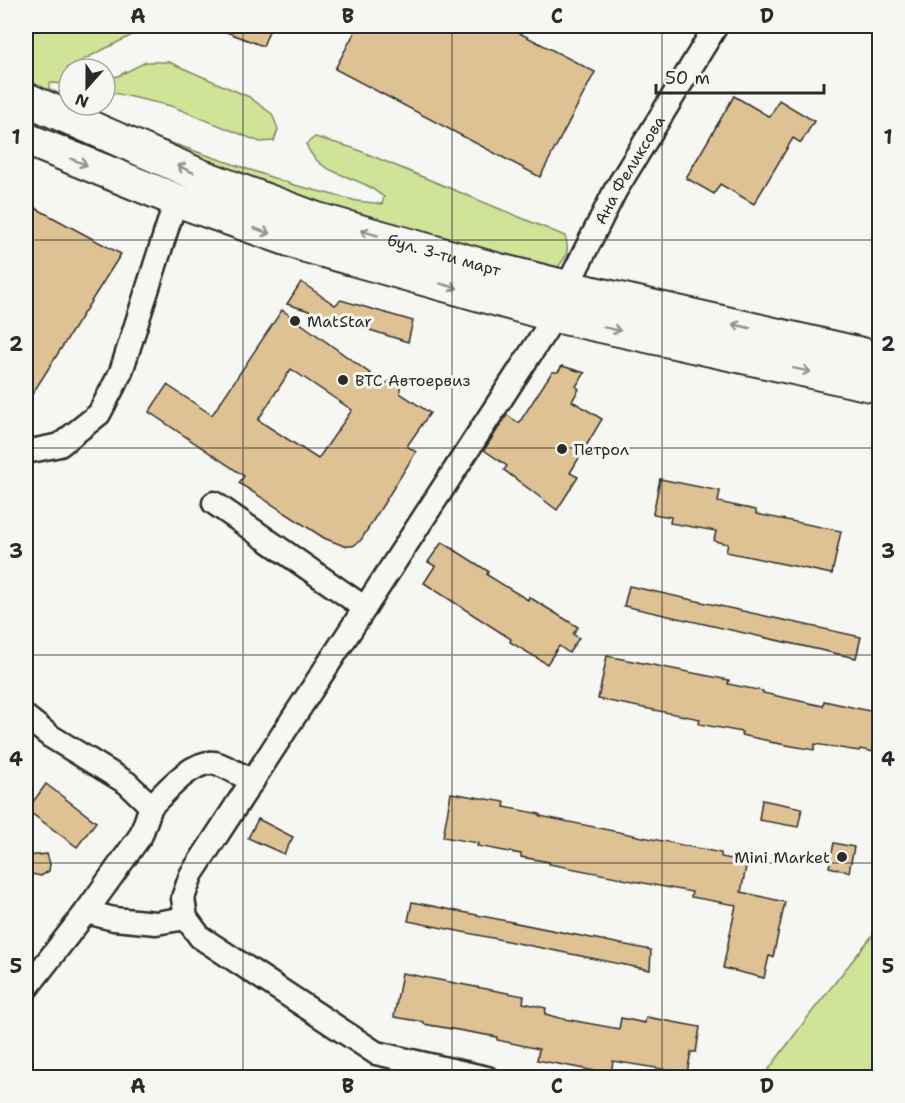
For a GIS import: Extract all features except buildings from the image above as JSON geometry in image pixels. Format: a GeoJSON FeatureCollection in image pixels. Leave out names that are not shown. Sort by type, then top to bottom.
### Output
{"type":"FeatureCollection","features":[{"type":"Feature","properties":{"kind":"street","name":"Ана Феликсова"},"geometry":{"type":"LineString","coordinates":[[186,918],[183,898],[191,875],[555,316],[615,190],[716,26]]}},
{"type":"Feature","properties":{"kind":"street","name":"бул. 3-ти март"},"geometry":{"type":"LineString","coordinates":[[26,99],[199,175],[317,219],[567,287],[879,358]]}},
{"type":"Feature","properties":{"kind":"street","name":"бул. 3-ти март"},"geometry":{"type":"LineString","coordinates":[[26,139],[176,200],[306,246],[555,316],[879,387]]}},
{"type":"Feature","properties":{"kind":"street"},"geometry":{"type":"LineString","coordinates":[[26,452],[60,445],[99,414],[121,372],[176,200]]}},
{"type":"Feature","properties":{"kind":"street"},"geometry":{"type":"LineString","coordinates":[[214,503],[365,608]]}},
{"type":"Feature","properties":{"kind":"street"},"geometry":{"type":"LineString","coordinates":[[26,717],[50,736],[127,783],[151,806]]}},
{"type":"Feature","properties":{"kind":"street"},"geometry":{"type":"LineString","coordinates":[[26,989],[86,912],[141,835],[151,806],[174,783],[198,764],[215,763],[253,781]]}},
{"type":"Feature","properties":{"kind":"street"},"geometry":{"type":"LineString","coordinates":[[86,912],[114,919],[156,923],[186,918],[200,937],[376,1053],[487,1077]]}},
{"type":"Feature","properties":{"kind":"green space"},"geometry":{"type":"Polygon","coordinates":[[[26,26],[142,26],[142,30],[89,57],[57,57],[57,83],[50,83],[49,89],[57,93],[57,100],[26,87],[26,26]]]}},
{"type":"Feature","properties":{"kind":"green space"},"geometry":{"type":"Polygon","coordinates":[[[146,62],[169,62],[249,97],[272,114],[278,129],[274,141],[260,142],[171,106],[117,94],[118,76],[146,62]]]}},
{"type":"Feature","properties":{"kind":"green space"},"geometry":{"type":"Polygon","coordinates":[[[98,117],[109,117],[148,135],[294,185],[357,201],[382,204],[384,197],[367,185],[330,170],[316,160],[306,144],[315,137],[353,148],[565,236],[567,249],[558,267],[545,270],[305,204],[98,117]]]}},
{"type":"Feature","properties":{"kind":"green space"},"geometry":{"type":"Polygon","coordinates":[[[879,927],[879,1077],[763,1077],[811,1013],[879,927]]]}},
{"type":"Feature","properties":{"kind":"place","name":"MatStar"},"geometry":{"type":"Point","coordinates":[295,321]}},
{"type":"Feature","properties":{"kind":"place","name":"ВТС Автоервиз"},"geometry":{"type":"Point","coordinates":[343,380]}},
{"type":"Feature","properties":{"kind":"place","name":"Петрол"},"geometry":{"type":"Point","coordinates":[562,449]}},
{"type":"Feature","properties":{"kind":"place","name":"Mini Market"},"geometry":{"type":"Point","coordinates":[842,857]}}]}
